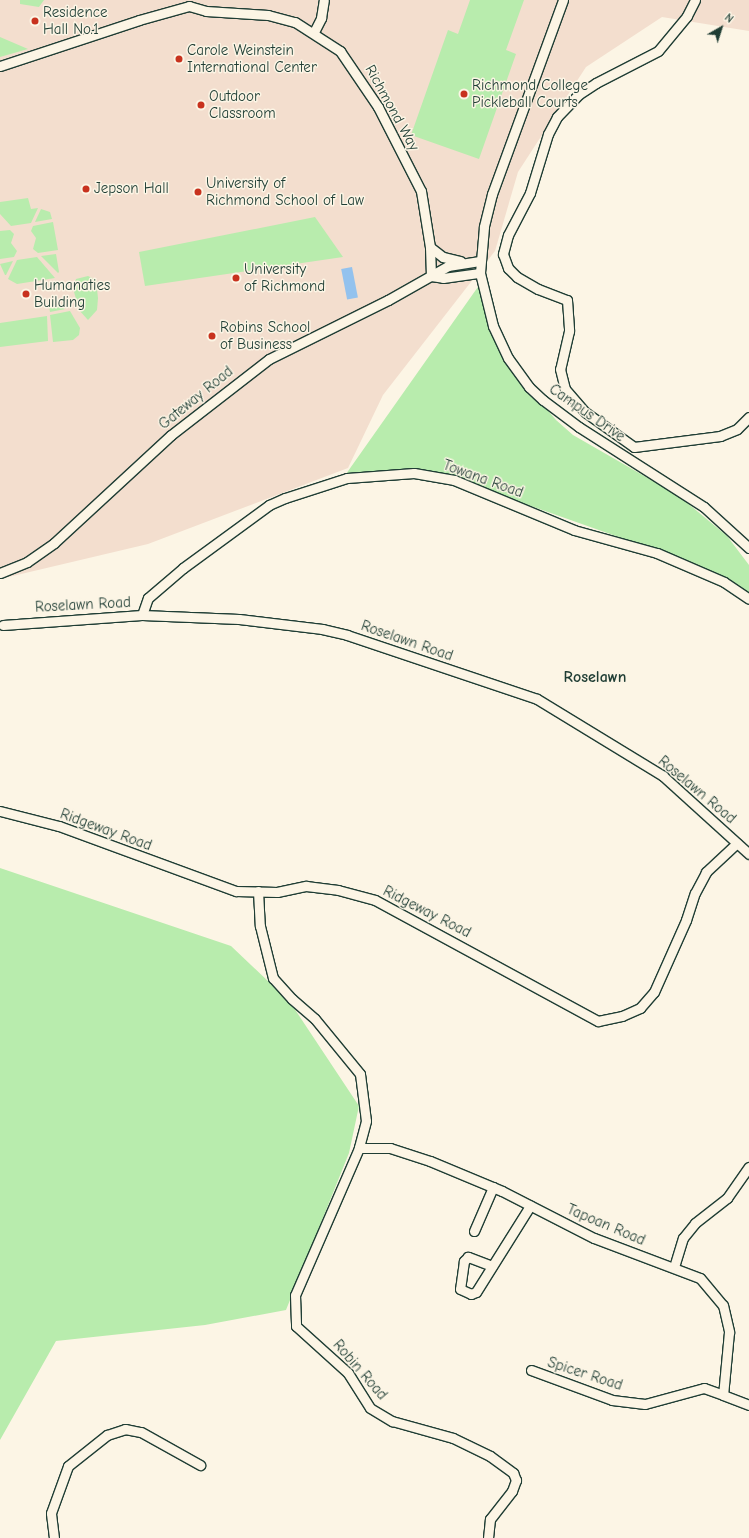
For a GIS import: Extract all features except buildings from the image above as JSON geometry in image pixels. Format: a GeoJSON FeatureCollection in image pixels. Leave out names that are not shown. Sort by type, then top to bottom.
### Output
{"type":"FeatureCollection","features":[{"type":"Feature","properties":{"kind":"street"},"geometry":{"type":"LineString","coordinates":[[314,32],[321,18],[324,0]]}},
{"type":"Feature","properties":{"kind":"street","name":"Campus Drive"},"geometry":{"type":"LineString","coordinates":[[563,0],[492,194],[481,242],[480,273],[493,326],[517,371],[543,400],[704,507],[749,548]]}},
{"type":"Feature","properties":{"kind":"street"},"geometry":{"type":"LineString","coordinates":[[634,447],[585,412],[565,389],[560,369],[569,331],[567,300],[538,289],[517,277],[508,268],[503,254],[508,235],[530,193],[548,134],[557,117],[580,94],[596,83],[658,51],[687,16],[695,0]]}},
{"type":"Feature","properties":{"kind":"street","name":"Richmond Way"},"geometry":{"type":"LineString","coordinates":[[0,66],[139,20],[189,6],[206,11],[280,16],[314,32],[340,50],[378,107],[421,191],[430,248],[431,276]]}},
{"type":"Feature","properties":{"kind":"street","name":"Gateway Road"},"geometry":{"type":"LineString","coordinates":[[430,248],[443,257],[467,262]]}},
{"type":"Feature","properties":{"kind":"street","name":"Gateway Road"},"geometry":{"type":"LineString","coordinates":[[0,573],[27,562],[54,542],[171,435],[268,359],[371,309],[448,266],[480,261]]}},
{"type":"Feature","properties":{"kind":"street"},"geometry":{"type":"LineString","coordinates":[[431,276],[443,278],[480,273]]}},
{"type":"Feature","properties":{"kind":"street"},"geometry":{"type":"LineString","coordinates":[[618,451],[634,447],[720,436],[737,429],[749,417]]}},
{"type":"Feature","properties":{"kind":"street","name":"Towana Road"},"geometry":{"type":"LineString","coordinates":[[142,615],[148,598],[183,568],[269,505],[285,498],[347,478],[406,474],[436,475],[454,480],[574,530],[657,553],[724,582],[749,599]]}},
{"type":"Feature","properties":{"kind":"street","name":"Roselawn Road"},"geometry":{"type":"LineString","coordinates":[[3,625],[142,615],[239,619],[322,629],[537,699],[663,776],[749,854]]}},
{"type":"Feature","properties":{"kind":"street","name":"Ridgeway Road"},"geometry":{"type":"LineString","coordinates":[[0,811],[59,826],[203,881],[236,891],[277,892],[306,886],[338,890],[375,900],[598,1021],[622,1016],[640,1008],[654,992],[698,886],[706,872],[737,843]]}},
{"type":"Feature","properties":{"kind":"street","name":"Robin Road"},"geometry":{"type":"LineString","coordinates":[[258,891],[260,926],[273,978],[292,1000],[315,1019],[360,1074],[366,1121],[359,1148],[295,1294],[296,1326],[348,1373],[370,1408],[392,1421],[452,1438],[490,1456],[513,1473],[516,1480],[512,1491],[490,1518],[488,1538]]}},
{"type":"Feature","properties":{"kind":"street","name":"Tapoan Road"},"geometry":{"type":"LineString","coordinates":[[359,1148],[374,1146],[390,1148],[493,1187],[609,1244],[674,1267],[700,1278],[723,1305],[729,1332],[723,1395]]}},
{"type":"Feature","properties":{"kind":"street"},"geometry":{"type":"LineString","coordinates":[[674,1267],[683,1238],[695,1223],[727,1198],[749,1167]]}},
{"type":"Feature","properties":{"kind":"street"},"geometry":{"type":"LineString","coordinates":[[474,1232],[493,1187]]}},
{"type":"Feature","properties":{"kind":"street"},"geometry":{"type":"LineString","coordinates":[[492,1266],[530,1206]]}},
{"type":"Feature","properties":{"kind":"street","name":"Spicer Road"},"geometry":{"type":"LineString","coordinates":[[531,1370],[619,1401],[645,1404],[704,1388],[723,1395]]}},
{"type":"Feature","properties":{"kind":"street"},"geometry":{"type":"LineString","coordinates":[[723,1395],[749,1404]]}},
{"type":"Feature","properties":{"kind":"street"},"geometry":{"type":"LineString","coordinates":[[54,1538],[51,1513],[68,1466],[106,1434],[125,1429],[141,1432],[200,1465]]}},
{"type":"Feature","properties":{"kind":"shaded area","name":"University of Richmond"},"geometry":{"type":"Polygon","coordinates":[[[0,0],[749,0],[749,31],[662,17],[586,67],[518,172],[495,251],[383,395],[348,468],[148,544],[0,579],[0,0]]]}},
{"type":"Feature","properties":{"kind":"green space"},"geometry":{"type":"Polygon","coordinates":[[[20,0],[44,0],[39,7],[20,4],[20,0]]]}},
{"type":"Feature","properties":{"kind":"green space","name":"Richmond College Pickleball Courts"},"geometry":{"type":"Polygon","coordinates":[[[470,0],[524,0],[506,50],[516,54],[479,159],[411,135],[448,30],[458,34],[470,0]]]}},
{"type":"Feature","properties":{"kind":"green space"},"geometry":{"type":"Polygon","coordinates":[[[0,37],[28,49],[0,57],[0,37]]]}},
{"type":"Feature","properties":{"kind":"green space"},"geometry":{"type":"Polygon","coordinates":[[[28,198],[31,209],[38,208],[31,223],[11,226],[0,214],[0,202],[28,198]]]}},
{"type":"Feature","properties":{"kind":"green space"},"geometry":{"type":"Polygon","coordinates":[[[41,209],[50,212],[52,219],[35,222],[41,209]]]}},
{"type":"Feature","properties":{"kind":"green space"},"geometry":{"type":"Polygon","coordinates":[[[315,217],[343,257],[145,286],[139,252],[315,217]]]}},
{"type":"Feature","properties":{"kind":"green space"},"geometry":{"type":"Polygon","coordinates":[[[53,222],[58,250],[38,253],[33,249],[36,238],[31,231],[33,226],[53,222]]]}},
{"type":"Feature","properties":{"kind":"green space"},"geometry":{"type":"Polygon","coordinates":[[[10,230],[14,234],[11,243],[17,251],[14,257],[0,259],[0,231],[10,230]]]}},
{"type":"Feature","properties":{"kind":"green space"},"geometry":{"type":"Polygon","coordinates":[[[56,254],[59,272],[58,273],[41,256],[56,254]]]}},
{"type":"Feature","properties":{"kind":"green space"},"geometry":{"type":"Polygon","coordinates":[[[37,257],[55,278],[17,284],[8,279],[17,260],[37,257]]]}},
{"type":"Feature","properties":{"kind":"green space"},"geometry":{"type":"Polygon","coordinates":[[[13,261],[6,275],[5,275],[0,264],[13,261]]]}},
{"type":"Feature","properties":{"kind":"green space"},"geometry":{"type":"Polygon","coordinates":[[[88,276],[96,280],[98,298],[97,310],[88,320],[79,310],[73,288],[76,279],[88,276]]]}},
{"type":"Feature","properties":{"kind":"green space"},"geometry":{"type":"Polygon","coordinates":[[[480,284],[509,365],[556,420],[573,435],[679,496],[727,536],[749,565],[749,596],[661,552],[432,471],[346,474],[480,284]]]}},
{"type":"Feature","properties":{"kind":"green space"},"geometry":{"type":"Polygon","coordinates":[[[58,301],[65,309],[50,312],[49,306],[58,301]]]}},
{"type":"Feature","properties":{"kind":"green space"},"geometry":{"type":"Polygon","coordinates":[[[70,311],[80,328],[79,335],[73,340],[53,342],[50,315],[70,311]]]}},
{"type":"Feature","properties":{"kind":"green space"},"geometry":{"type":"Polygon","coordinates":[[[47,316],[48,341],[0,347],[0,323],[47,316]]]}},
{"type":"Feature","properties":{"kind":"green space"},"geometry":{"type":"Polygon","coordinates":[[[0,868],[231,946],[290,1002],[359,1106],[349,1153],[286,1310],[205,1325],[56,1341],[0,1440],[0,868]]]}},
{"type":"Feature","properties":{"kind":"water"},"geometry":{"type":"Polygon","coordinates":[[[352,267],[358,297],[347,300],[341,269],[352,267]]]}},
{"type":"Feature","properties":{"kind":"place","name":"Residence Hall No.1"},"geometry":{"type":"Point","coordinates":[35,21]}},
{"type":"Feature","properties":{"kind":"place","name":"Carole Weinstein International Center"},"geometry":{"type":"Point","coordinates":[179,59]}},
{"type":"Feature","properties":{"kind":"place","name":"Richmond College Pickleball Courts"},"geometry":{"type":"Point","coordinates":[464,94]}},
{"type":"Feature","properties":{"kind":"place","name":"Outdoor Classroom"},"geometry":{"type":"Point","coordinates":[201,105]}},
{"type":"Feature","properties":{"kind":"place","name":"Jepson Hall"},"geometry":{"type":"Point","coordinates":[86,189]}},
{"type":"Feature","properties":{"kind":"place","name":"University of Richmond School of Law"},"geometry":{"type":"Point","coordinates":[198,192]}},
{"type":"Feature","properties":{"kind":"place","name":"University of Richmond"},"geometry":{"type":"Point","coordinates":[236,278]}},
{"type":"Feature","properties":{"kind":"place","name":"Humanaties Building"},"geometry":{"type":"Point","coordinates":[26,294]}},
{"type":"Feature","properties":{"kind":"place","name":"Robins School of Business"},"geometry":{"type":"Point","coordinates":[212,336]}},
{"type":"Feature","properties":{"kind":"district","name":"Roselawn"},"geometry":{"type":"Point","coordinates":[595,677]}}]}
